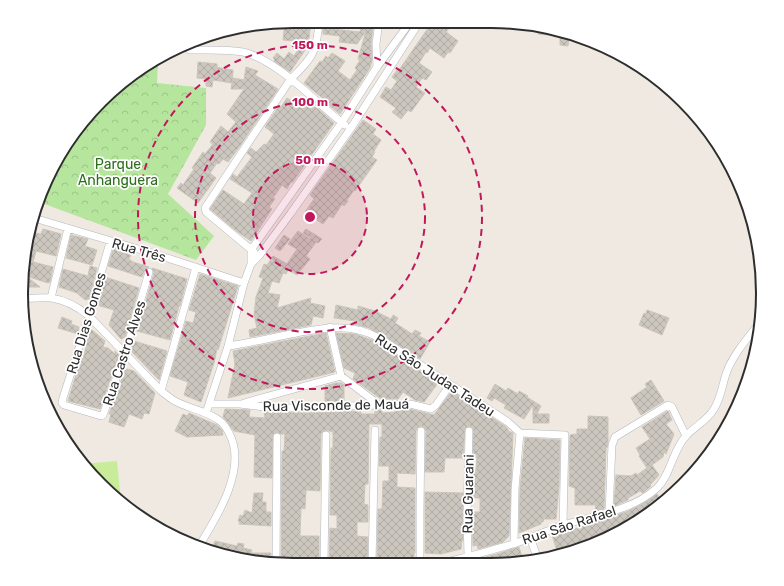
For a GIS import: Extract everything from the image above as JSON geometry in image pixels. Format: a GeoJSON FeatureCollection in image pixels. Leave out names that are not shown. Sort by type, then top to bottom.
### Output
{"type":"FeatureCollection","features":[{"type":"Feature","properties":{"kind":"street"},"geometry":{"type":"LineString","coordinates":[[259,256],[206,212],[205,208],[290,80],[308,62],[313,54],[319,28]]}},
{"type":"Feature","properties":{"kind":"street"},"geometry":{"type":"LineString","coordinates":[[378,28],[376,44],[377,67],[386,74]]}},
{"type":"Feature","properties":{"kind":"street"},"geometry":{"type":"LineString","coordinates":[[206,413],[228,346],[244,283],[251,264],[251,250],[342,122],[377,67],[406,28]]}},
{"type":"Feature","properties":{"kind":"street"},"geometry":{"type":"LineString","coordinates":[[251,264],[259,256],[350,128],[416,28]]}},
{"type":"Feature","properties":{"kind":"street"},"geometry":{"type":"LineString","coordinates":[[190,50],[242,52],[262,59],[350,128]]}},
{"type":"Feature","properties":{"kind":"street"},"geometry":{"type":"LineString","coordinates":[[298,185],[306,191]]}},
{"type":"Feature","properties":{"kind":"street","name":"Rua Três"},"geometry":{"type":"LineString","coordinates":[[38,219],[244,283]]}},
{"type":"Feature","properties":{"kind":"street"},"geometry":{"type":"LineString","coordinates":[[50,298],[68,228]]}},
{"type":"Feature","properties":{"kind":"street","name":"Rua Dias Gomes"},"geometry":{"type":"LineString","coordinates":[[63,405],[63,398],[89,316],[110,242]]}},
{"type":"Feature","properties":{"kind":"street"},"geometry":{"type":"LineString","coordinates":[[161,391],[196,267]]}},
{"type":"Feature","properties":{"kind":"street","name":"Rua Castro Alves"},"geometry":{"type":"LineString","coordinates":[[63,405],[103,416],[125,354],[149,272]]}},
{"type":"Feature","properties":{"kind":"street"},"geometry":{"type":"LineString","coordinates":[[28,298],[50,298],[68,302],[89,316],[161,391],[173,400],[206,413],[221,422],[227,429],[235,448],[231,481],[217,518],[202,542]]}},
{"type":"Feature","properties":{"kind":"street"},"geometry":{"type":"LineString","coordinates":[[330,327],[340,376],[378,404]]}},
{"type":"Feature","properties":{"kind":"street","name":"Rua São Judas Tadeu"},"geometry":{"type":"LineString","coordinates":[[228,346],[330,327],[358,330],[374,336],[508,422],[520,433]]}},
{"type":"Feature","properties":{"kind":"street","name":"Rua São Rafael"},"geometry":{"type":"LineString","coordinates":[[461,558],[514,544],[563,525],[633,504],[656,489],[664,480],[678,447],[686,436],[708,418],[714,409],[726,374],[734,357],[754,330]]}},
{"type":"Feature","properties":{"kind":"street"},"geometry":{"type":"LineString","coordinates":[[240,404],[340,376]]}},
{"type":"Feature","properties":{"kind":"street","name":"Rua Visconde de Mauá"},"geometry":{"type":"LineString","coordinates":[[210,404],[240,404],[284,408],[410,404],[432,408],[450,385]]}},
{"type":"Feature","properties":{"kind":"street"},"geometry":{"type":"LineString","coordinates":[[609,512],[613,441],[617,435],[668,404],[672,407],[686,436]]}},
{"type":"Feature","properties":{"kind":"street"},"geometry":{"type":"LineString","coordinates":[[372,558],[375,430]]}},
{"type":"Feature","properties":{"kind":"street"},"geometry":{"type":"LineString","coordinates":[[420,558],[421,431]]}},
{"type":"Feature","properties":{"kind":"street","name":"Rua Guarani"},"geometry":{"type":"LineString","coordinates":[[468,556],[466,518],[469,431]]}},
{"type":"Feature","properties":{"kind":"street"},"geometry":{"type":"LineString","coordinates":[[514,544],[515,489],[520,433],[566,435],[563,525]]}},
{"type":"Feature","properties":{"kind":"street"},"geometry":{"type":"LineString","coordinates":[[324,558],[326,435]]}},
{"type":"Feature","properties":{"kind":"street"},"geometry":{"type":"LineString","coordinates":[[276,557],[277,437]]}},
{"type":"Feature","properties":{"kind":"street"},"geometry":{"type":"LineString","coordinates":[[530,537],[536,554]]}},
{"type":"Feature","properties":{"kind":"green space","name":"Parque Anhanguera"},"geometry":{"type":"Polygon","coordinates":[[[158,65],[157,83],[206,88],[206,125],[168,194],[214,236],[196,260],[44,204],[55,176],[64,160],[94,118],[118,94],[158,65]]]}},
{"type":"Feature","properties":{"kind":"green space"},"geometry":{"type":"Polygon","coordinates":[[[117,461],[120,494],[94,468],[90,463],[117,461]]]}},
{"type":"Feature","properties":{"kind":"building"},"geometry":{"type":"Polygon","coordinates":[[[310,28],[308,46],[290,72],[274,61],[275,60],[273,58],[277,53],[284,59],[289,52],[294,56],[303,42],[283,40],[284,29],[310,28]]]}},
{"type":"Feature","properties":{"kind":"building"},"geometry":{"type":"Polygon","coordinates":[[[323,28],[360,32],[360,28],[373,28],[371,43],[372,60],[370,68],[340,114],[304,83],[320,61],[322,62],[326,56],[328,58],[332,53],[345,61],[338,71],[350,80],[357,70],[355,68],[360,60],[358,59],[366,31],[357,44],[339,42],[340,36],[323,34],[323,28]]]}},
{"type":"Feature","properties":{"kind":"building"},"geometry":{"type":"Polygon","coordinates":[[[428,28],[449,28],[446,32],[458,41],[450,53],[448,52],[444,58],[430,48],[427,53],[426,52],[419,63],[432,72],[426,80],[422,78],[416,87],[425,93],[411,112],[408,110],[401,119],[392,112],[396,108],[380,97],[386,87],[391,90],[397,81],[392,77],[398,69],[399,70],[428,28]]]}},
{"type":"Feature","properties":{"kind":"building"},"geometry":{"type":"Polygon","coordinates":[[[539,32],[553,35],[538,34],[539,32]]]}},
{"type":"Feature","properties":{"kind":"building"},"geometry":{"type":"Polygon","coordinates":[[[560,37],[569,40],[568,46],[560,45],[560,37]]]}},
{"type":"Feature","properties":{"kind":"building"},"geometry":{"type":"Polygon","coordinates":[[[198,62],[217,64],[217,67],[233,70],[232,83],[213,80],[212,87],[206,86],[206,79],[197,78],[198,62]]]}},
{"type":"Feature","properties":{"kind":"building"},"geometry":{"type":"Polygon","coordinates":[[[246,67],[258,71],[255,75],[278,89],[228,162],[223,159],[219,164],[217,163],[210,173],[216,178],[198,203],[177,188],[181,183],[183,185],[203,152],[205,154],[213,144],[210,142],[221,126],[228,132],[236,122],[227,114],[244,89],[231,89],[233,78],[244,80],[246,67]]]}},
{"type":"Feature","properties":{"kind":"building"},"geometry":{"type":"Polygon","coordinates":[[[287,98],[298,103],[301,99],[312,107],[313,106],[318,109],[334,123],[287,189],[282,185],[269,207],[272,209],[251,241],[210,209],[223,190],[244,204],[252,193],[230,179],[233,174],[237,177],[252,157],[247,153],[251,148],[256,152],[264,144],[266,145],[274,134],[265,127],[279,106],[281,107],[287,98]]]}},
{"type":"Feature","properties":{"kind":"building"},"geometry":{"type":"Polygon","coordinates":[[[363,120],[376,129],[373,134],[381,140],[372,157],[377,160],[355,191],[354,190],[344,206],[342,204],[333,218],[329,216],[323,224],[305,212],[314,199],[310,195],[363,120]]]}},
{"type":"Feature","properties":{"kind":"building"},"geometry":{"type":"Polygon","coordinates":[[[43,229],[61,234],[56,256],[36,251],[33,262],[53,267],[50,282],[48,283],[29,277],[30,258],[35,233],[41,234],[43,229]]]}},
{"type":"Feature","properties":{"kind":"building"},"geometry":{"type":"Polygon","coordinates":[[[306,229],[322,239],[318,243],[316,242],[306,256],[310,259],[297,275],[288,270],[286,274],[283,273],[279,283],[272,281],[268,293],[280,295],[277,308],[311,298],[310,303],[325,306],[323,318],[313,316],[311,325],[250,337],[249,330],[257,328],[254,315],[256,297],[263,278],[259,277],[264,264],[267,265],[273,256],[287,264],[297,249],[288,244],[298,231],[310,239],[311,238],[303,233],[306,229]]]}},
{"type":"Feature","properties":{"kind":"building"},"geometry":{"type":"Polygon","coordinates":[[[71,235],[88,239],[85,246],[97,250],[92,265],[66,258],[71,235]]]}},
{"type":"Feature","properties":{"kind":"building"},"geometry":{"type":"Polygon","coordinates":[[[284,235],[290,239],[280,251],[275,248],[284,235]]]}},
{"type":"Feature","properties":{"kind":"building"},"geometry":{"type":"Polygon","coordinates":[[[114,247],[132,252],[129,259],[133,262],[149,267],[145,269],[142,277],[108,266],[114,247]]]}},
{"type":"Feature","properties":{"kind":"building"},"geometry":{"type":"Polygon","coordinates":[[[90,266],[97,268],[89,299],[85,300],[77,293],[59,287],[63,269],[88,276],[90,266]]]}},
{"type":"Feature","properties":{"kind":"building"},"geometry":{"type":"Polygon","coordinates":[[[152,268],[187,279],[170,340],[137,331],[154,273],[152,268]]]}},
{"type":"Feature","properties":{"kind":"building"},"geometry":{"type":"Polygon","coordinates":[[[200,274],[238,286],[201,402],[184,395],[188,382],[170,376],[186,321],[193,323],[196,312],[189,310],[200,274]]]}},
{"type":"Feature","properties":{"kind":"building"},"geometry":{"type":"Polygon","coordinates":[[[105,277],[139,288],[125,337],[121,339],[109,325],[114,310],[97,305],[105,277]]]}},
{"type":"Feature","properties":{"kind":"building"},"geometry":{"type":"Polygon","coordinates":[[[29,278],[40,287],[28,287],[29,278]]]}},
{"type":"Feature","properties":{"kind":"building"},"geometry":{"type":"Polygon","coordinates":[[[336,305],[358,310],[358,306],[375,311],[391,319],[393,315],[398,318],[395,323],[412,334],[415,330],[421,333],[419,336],[430,342],[420,359],[381,334],[369,328],[354,324],[362,322],[334,318],[336,305]]]}},
{"type":"Feature","properties":{"kind":"building"},"geometry":{"type":"Polygon","coordinates":[[[647,310],[669,318],[662,335],[639,325],[644,313],[646,314],[647,310]]]}},
{"type":"Feature","properties":{"kind":"building"},"geometry":{"type":"Polygon","coordinates":[[[62,317],[72,321],[71,324],[79,327],[78,334],[58,328],[62,317]]]}},
{"type":"Feature","properties":{"kind":"building"},"geometry":{"type":"Polygon","coordinates":[[[90,330],[105,341],[103,347],[108,348],[115,354],[115,351],[119,355],[100,409],[68,401],[81,358],[83,359],[90,330]]]}},
{"type":"Feature","properties":{"kind":"building"},"geometry":{"type":"Polygon","coordinates":[[[326,333],[335,372],[228,398],[235,364],[233,351],[326,333]]]}},
{"type":"Feature","properties":{"kind":"building"},"geometry":{"type":"Polygon","coordinates":[[[336,333],[355,334],[377,342],[438,383],[424,402],[415,400],[403,392],[398,399],[381,399],[353,379],[355,373],[344,368],[336,333]]]}},
{"type":"Feature","properties":{"kind":"building"},"geometry":{"type":"Polygon","coordinates":[[[134,341],[167,351],[159,380],[132,352],[134,341]]]}},
{"type":"Feature","properties":{"kind":"building"},"geometry":{"type":"Polygon","coordinates":[[[127,369],[134,371],[155,393],[149,414],[144,413],[142,419],[129,414],[124,427],[109,422],[111,414],[109,414],[125,370],[127,369]]]}},
{"type":"Feature","properties":{"kind":"building"},"geometry":{"type":"Polygon","coordinates":[[[651,380],[664,401],[641,415],[631,398],[647,387],[645,384],[651,380]]]}},
{"type":"Feature","properties":{"kind":"building"},"geometry":{"type":"Polygon","coordinates":[[[342,383],[344,385],[344,401],[325,402],[325,386],[342,383]]]}},
{"type":"Feature","properties":{"kind":"building"},"geometry":{"type":"Polygon","coordinates":[[[495,384],[506,391],[508,388],[518,394],[519,391],[528,396],[527,397],[541,406],[537,414],[549,414],[549,423],[533,423],[533,405],[524,419],[504,408],[506,405],[494,398],[492,401],[487,398],[495,384]]]}},
{"type":"Feature","properties":{"kind":"building"},"geometry":{"type":"Polygon","coordinates":[[[452,391],[505,426],[508,431],[513,433],[509,536],[503,542],[478,549],[477,545],[473,546],[472,512],[480,512],[480,498],[472,498],[473,470],[476,470],[477,457],[473,457],[473,428],[469,426],[465,429],[463,458],[445,458],[444,472],[425,472],[426,431],[424,427],[421,426],[417,428],[416,431],[415,474],[397,473],[397,487],[415,488],[414,558],[377,558],[378,509],[382,509],[383,481],[389,481],[389,466],[379,466],[382,424],[369,424],[368,484],[365,484],[364,504],[368,505],[368,522],[357,522],[357,536],[368,537],[367,558],[329,558],[330,528],[337,529],[337,515],[330,515],[331,448],[333,448],[333,432],[326,430],[321,433],[320,491],[306,490],[305,509],[301,508],[300,536],[319,536],[319,558],[281,557],[282,451],[284,451],[285,434],[277,432],[273,435],[272,478],[254,477],[255,435],[234,431],[223,417],[225,409],[250,410],[249,417],[265,418],[264,412],[306,413],[361,411],[361,414],[375,414],[375,410],[382,410],[382,413],[396,412],[395,409],[409,409],[434,415],[452,391]]]}},
{"type":"Feature","properties":{"kind":"building"},"geometry":{"type":"Polygon","coordinates":[[[668,411],[672,420],[666,424],[674,434],[666,454],[664,452],[663,457],[652,465],[659,475],[650,485],[651,486],[644,492],[642,493],[640,491],[628,498],[628,500],[614,506],[616,475],[631,476],[636,473],[637,475],[647,468],[639,456],[640,455],[636,448],[650,439],[642,427],[668,411]]]}},
{"type":"Feature","properties":{"kind":"building"},"geometry":{"type":"Polygon","coordinates":[[[189,413],[217,425],[222,430],[223,435],[187,437],[175,431],[183,414],[187,416],[189,413]]]}},
{"type":"Feature","properties":{"kind":"building"},"geometry":{"type":"Polygon","coordinates":[[[588,416],[608,417],[604,509],[595,511],[596,505],[575,505],[575,488],[569,486],[570,435],[577,434],[577,429],[588,429],[588,416]]]}},
{"type":"Feature","properties":{"kind":"building"},"geometry":{"type":"Polygon","coordinates":[[[525,438],[560,440],[559,486],[556,519],[544,519],[541,524],[519,533],[520,489],[525,438]]]}},
{"type":"Feature","properties":{"kind":"building"},"geometry":{"type":"Polygon","coordinates":[[[425,492],[463,493],[463,541],[462,540],[461,549],[441,554],[425,553],[425,492]]]}},
{"type":"Feature","properties":{"kind":"building"},"geometry":{"type":"Polygon","coordinates":[[[254,493],[263,493],[262,502],[266,502],[266,512],[271,512],[271,526],[239,524],[240,522],[238,521],[240,515],[243,516],[245,510],[252,513],[254,493]]]}},
{"type":"Feature","properties":{"kind":"building"},"geometry":{"type":"Polygon","coordinates":[[[657,494],[659,497],[638,513],[608,531],[576,544],[557,550],[552,535],[574,527],[574,529],[588,525],[639,506],[657,494]]]}},
{"type":"Feature","properties":{"kind":"building"},"geometry":{"type":"Polygon","coordinates":[[[215,541],[237,546],[238,543],[244,544],[243,548],[252,550],[251,553],[271,553],[271,557],[241,553],[213,546],[215,541]]]}},
{"type":"Feature","properties":{"kind":"building"},"geometry":{"type":"Polygon","coordinates":[[[519,547],[522,556],[482,558],[519,547]]]}}]}
